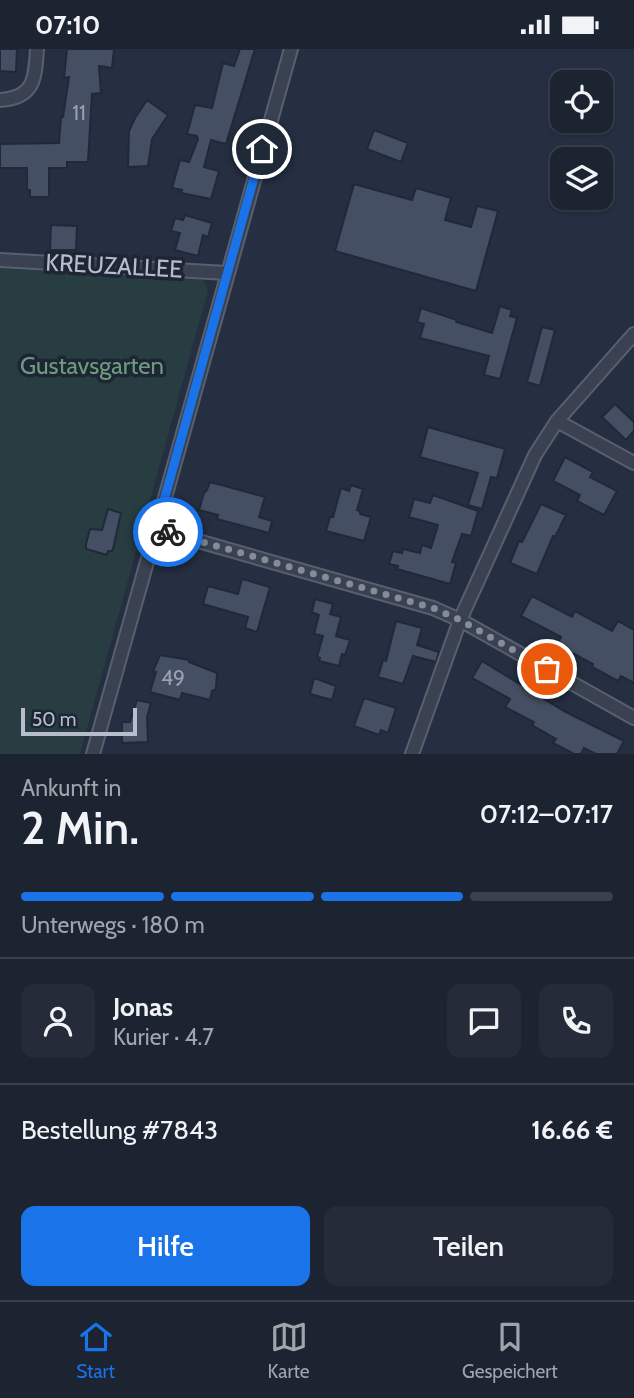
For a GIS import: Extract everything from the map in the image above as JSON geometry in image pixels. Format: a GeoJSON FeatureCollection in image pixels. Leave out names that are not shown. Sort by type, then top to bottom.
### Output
{"type":"FeatureCollection","features":[{"type":"Feature","properties":{"kind":"street"},"geometry":{"type":"LineString","coordinates":[[0,100],[18,97],[30,87],[35,77],[37,49]]}},
{"type":"Feature","properties":{"kind":"street"},"geometry":{"type":"LineString","coordinates":[[93,754],[290,49]]}},
{"type":"Feature","properties":{"kind":"street","name":"KREUZALLEE"},"geometry":{"type":"LineString","coordinates":[[0,260],[228,273]]}},
{"type":"Feature","properties":{"kind":"street"},"geometry":{"type":"LineString","coordinates":[[412,754],[460,620],[535,455],[557,421],[634,334]]}},
{"type":"Feature","properties":{"kind":"street"},"geometry":{"type":"LineString","coordinates":[[557,421],[634,463]]}},
{"type":"Feature","properties":{"kind":"street"},"geometry":{"type":"LineString","coordinates":[[156,529],[433,608],[460,620],[634,719]]}},
{"type":"Feature","properties":{"kind":"green space","name":"Gustavsgarten"},"geometry":{"type":"Polygon","coordinates":[[[0,268],[203,280],[208,290],[80,754],[0,754],[0,268]]]}},
{"type":"Feature","properties":{"kind":"building"},"geometry":{"type":"Polygon","coordinates":[[[0,49],[17,49],[16,72],[0,71],[0,49]]]}},
{"type":"Feature","properties":{"kind":"building"},"geometry":{"type":"Polygon","coordinates":[[[67,49],[114,49],[112,68],[99,66],[101,93],[92,94],[88,162],[67,162],[67,168],[49,168],[49,197],[30,197],[30,190],[27,190],[27,168],[0,168],[0,144],[59,143],[69,77],[64,78],[67,49]]]}},
{"type":"Feature","properties":{"kind":"building"},"geometry":{"type":"Polygon","coordinates":[[[240,49],[255,49],[226,144],[211,140],[204,167],[219,171],[211,199],[181,193],[182,190],[172,188],[180,160],[189,162],[198,139],[197,136],[187,134],[195,105],[212,108],[223,63],[234,66],[240,49]]]}},
{"type":"Feature","properties":{"kind":"building"},"geometry":{"type":"Polygon","coordinates":[[[147,100],[168,115],[152,139],[148,166],[128,167],[129,131],[147,100]]]}},
{"type":"Feature","properties":{"kind":"building"},"geometry":{"type":"Polygon","coordinates":[[[374,130],[408,143],[401,162],[367,149],[374,130]]]}},
{"type":"Feature","properties":{"kind":"building"},"geometry":{"type":"Polygon","coordinates":[[[354,184],[412,200],[416,188],[451,198],[445,220],[471,227],[477,206],[498,211],[476,291],[335,251],[354,184]]]}},
{"type":"Feature","properties":{"kind":"building"},"geometry":{"type":"Polygon","coordinates":[[[185,215],[212,223],[208,237],[203,235],[198,256],[175,250],[180,233],[171,231],[175,218],[183,220],[185,215]]]}},
{"type":"Feature","properties":{"kind":"building"},"geometry":{"type":"Polygon","coordinates":[[[51,225],[77,226],[76,250],[50,250],[51,225]]]}},
{"type":"Feature","properties":{"kind":"building"},"geometry":{"type":"Polygon","coordinates":[[[500,306],[512,310],[510,316],[517,318],[500,379],[484,375],[489,356],[420,338],[424,324],[417,322],[421,308],[492,333],[500,306]]]}},
{"type":"Feature","properties":{"kind":"building"},"geometry":{"type":"Polygon","coordinates":[[[542,327],[555,330],[540,386],[527,382],[542,327]]]}},
{"type":"Feature","properties":{"kind":"building"},"geometry":{"type":"Polygon","coordinates":[[[615,404],[634,422],[634,431],[626,440],[602,417],[615,404]]]}},
{"type":"Feature","properties":{"kind":"building"},"geometry":{"type":"Polygon","coordinates":[[[428,427],[505,449],[497,478],[491,477],[482,509],[468,505],[478,473],[420,457],[428,427]]]}},
{"type":"Feature","properties":{"kind":"building"},"geometry":{"type":"Polygon","coordinates":[[[565,457],[593,472],[590,477],[617,491],[604,515],[577,501],[580,495],[553,481],[565,457]]]}},
{"type":"Feature","properties":{"kind":"building"},"geometry":{"type":"Polygon","coordinates":[[[210,482],[265,497],[259,517],[272,521],[269,533],[217,519],[218,515],[199,510],[210,482]]]}},
{"type":"Feature","properties":{"kind":"building"},"geometry":{"type":"Polygon","coordinates":[[[351,485],[363,489],[357,510],[360,514],[371,517],[364,541],[326,531],[341,488],[349,491],[351,485]]]}},
{"type":"Feature","properties":{"kind":"building"},"geometry":{"type":"Polygon","coordinates":[[[433,495],[478,511],[471,536],[462,534],[452,562],[456,563],[450,584],[397,569],[398,566],[389,564],[393,551],[402,553],[403,549],[420,553],[422,545],[431,548],[438,525],[409,517],[414,499],[430,503],[433,495]]]}},
{"type":"Feature","properties":{"kind":"building"},"geometry":{"type":"Polygon","coordinates":[[[541,504],[566,515],[555,537],[553,536],[537,574],[510,563],[519,541],[522,542],[541,504]]]}},
{"type":"Feature","properties":{"kind":"building"},"geometry":{"type":"Polygon","coordinates":[[[108,509],[121,513],[113,549],[108,551],[107,555],[86,549],[86,544],[90,529],[102,530],[108,509]]]}},
{"type":"Feature","properties":{"kind":"building"},"geometry":{"type":"Polygon","coordinates":[[[242,579],[270,587],[257,632],[245,628],[248,617],[203,604],[208,586],[238,594],[242,579]]]}},
{"type":"Feature","properties":{"kind":"building"},"geometry":{"type":"Polygon","coordinates":[[[532,596],[572,617],[575,611],[612,631],[618,621],[634,630],[634,683],[621,676],[618,681],[592,667],[593,664],[557,645],[561,637],[521,616],[532,596]]]}},
{"type":"Feature","properties":{"kind":"building"},"geometry":{"type":"Polygon","coordinates":[[[315,599],[333,604],[330,614],[341,617],[336,636],[350,640],[339,666],[319,661],[320,658],[317,657],[323,636],[314,634],[319,615],[312,612],[315,599]]]}},
{"type":"Feature","properties":{"kind":"building"},"geometry":{"type":"Polygon","coordinates":[[[396,621],[422,628],[417,645],[439,652],[436,662],[413,656],[403,684],[378,677],[383,660],[386,661],[396,621]]]}},
{"type":"Feature","properties":{"kind":"building"},"geometry":{"type":"Polygon","coordinates":[[[160,655],[189,660],[217,673],[216,689],[212,691],[210,700],[182,693],[180,700],[150,692],[156,672],[153,671],[160,655]]]}},
{"type":"Feature","properties":{"kind":"building"},"geometry":{"type":"Polygon","coordinates":[[[482,661],[564,711],[624,741],[617,754],[596,754],[584,748],[581,754],[574,754],[553,743],[556,739],[532,725],[534,722],[505,707],[510,699],[472,678],[482,661]]]}},
{"type":"Feature","properties":{"kind":"building"},"geometry":{"type":"Polygon","coordinates":[[[314,678],[336,686],[332,700],[310,694],[314,678]]]}},
{"type":"Feature","properties":{"kind":"building"},"geometry":{"type":"Polygon","coordinates":[[[364,698],[396,708],[388,733],[381,730],[379,735],[354,726],[364,698]]]}},
{"type":"Feature","properties":{"kind":"building"},"geometry":{"type":"Polygon","coordinates":[[[137,700],[151,703],[147,717],[148,742],[122,743],[122,722],[130,722],[137,700]]]}},
{"type":"Feature","properties":{"kind":"way so far"},"geometry":{"type":"LineString","coordinates":[[168,532],[433,608],[460,620],[547,669]]}},
{"type":"Feature","properties":{"kind":"route"},"geometry":{"type":"LineString","coordinates":[[168,532],[156,529],[262,149]]}}]}
